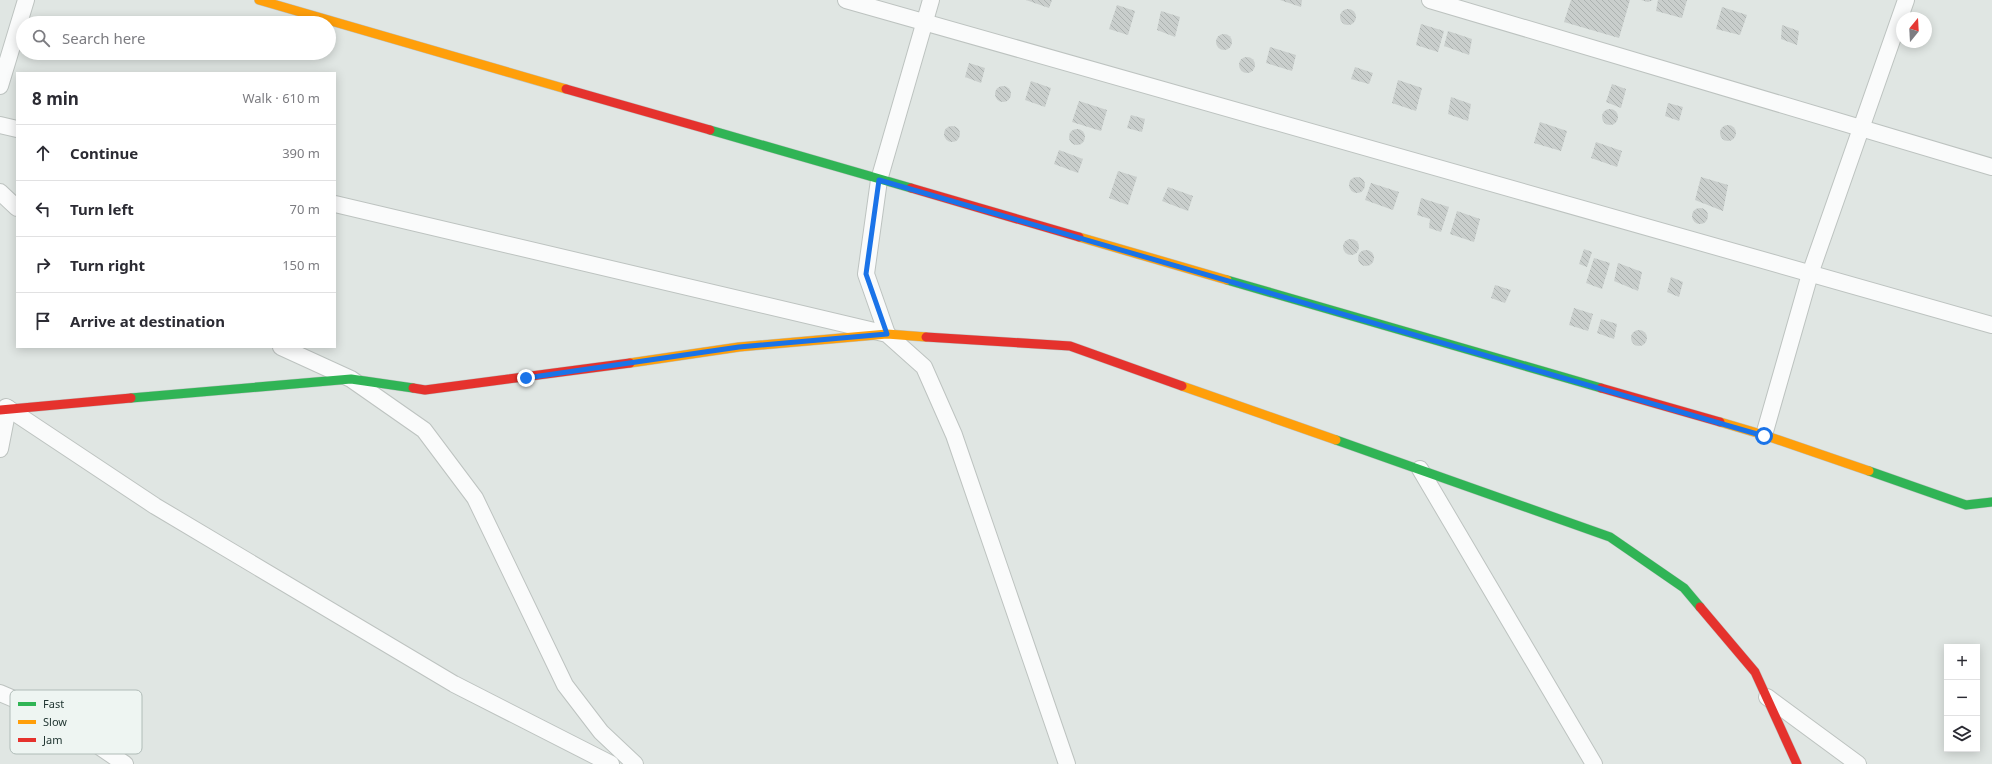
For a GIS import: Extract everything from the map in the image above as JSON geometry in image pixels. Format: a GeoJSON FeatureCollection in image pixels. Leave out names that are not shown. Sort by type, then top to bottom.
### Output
{"type":"FeatureCollection","features":[{"type":"Feature","properties":{"kind":"street"},"geometry":{"type":"LineString","coordinates":[[21,16],[26,0]]}},
{"type":"Feature","properties":{"kind":"street"},"geometry":{"type":"LineString","coordinates":[[259,0],[314,16]]}},
{"type":"Feature","properties":{"kind":"street"},"geometry":{"type":"LineString","coordinates":[[846,0],[1992,325]]}},
{"type":"Feature","properties":{"kind":"street"},"geometry":{"type":"LineString","coordinates":[[887,334],[866,274],[879,180],[931,0]]}},
{"type":"Feature","properties":{"kind":"street"},"geometry":{"type":"LineString","coordinates":[[1430,0],[1992,167]]}},
{"type":"Feature","properties":{"kind":"street"},"geometry":{"type":"LineString","coordinates":[[1764,436],[1810,274],[1906,0]]}},
{"type":"Feature","properties":{"kind":"street"},"geometry":{"type":"LineString","coordinates":[[336,22],[1764,436],[1966,505],[1992,502]]}},
{"type":"Feature","properties":{"kind":"street"},"geometry":{"type":"LineString","coordinates":[[0,86],[16,33]]}},
{"type":"Feature","properties":{"kind":"street"},"geometry":{"type":"LineString","coordinates":[[0,124],[16,128]]}},
{"type":"Feature","properties":{"kind":"street"},"geometry":{"type":"LineString","coordinates":[[0,192],[16,207]]}},
{"type":"Feature","properties":{"kind":"street"},"geometry":{"type":"LineString","coordinates":[[336,204],[887,334],[924,366],[954,435],[1067,764]]}},
{"type":"Feature","properties":{"kind":"street"},"geometry":{"type":"LineString","coordinates":[[3,407],[351,379],[425,390],[526,378],[739,347],[887,334],[1070,346],[1610,537],[1684,588],[1755,672],[1797,764]]}},
{"type":"Feature","properties":{"kind":"street"},"geometry":{"type":"LineString","coordinates":[[283,348],[351,379],[424,430],[475,498],[565,685],[601,732],[634,764]]}},
{"type":"Feature","properties":{"kind":"street"},"geometry":{"type":"LineString","coordinates":[[0,449],[3,407]]}},
{"type":"Feature","properties":{"kind":"street"},"geometry":{"type":"LineString","coordinates":[[3,407],[155,506],[448,680],[611,764]]}},
{"type":"Feature","properties":{"kind":"street"},"geometry":{"type":"LineString","coordinates":[[1420,469],[1594,764]]}},
{"type":"Feature","properties":{"kind":"street"},"geometry":{"type":"LineString","coordinates":[[0,693],[10,697]]}},
{"type":"Feature","properties":{"kind":"street"},"geometry":{"type":"LineString","coordinates":[[1766,696],[1858,764]]}},
{"type":"Feature","properties":{"kind":"street"},"geometry":{"type":"LineString","coordinates":[[110,754],[125,764]]}},
{"type":"Feature","properties":{"kind":"building"},"geometry":{"type":"Polygon","coordinates":[[[1026,0],[1052,0],[1049,8],[1026,0]]]}},
{"type":"Feature","properties":{"kind":"building"},"geometry":{"type":"Polygon","coordinates":[[[1280,0],[1302,0],[1301,7],[1280,0]]]}},
{"type":"Feature","properties":{"kind":"building"},"geometry":{"type":"Polygon","coordinates":[[[1571,0],[1630,0],[1619,38],[1564,22],[1571,0]]]}},
{"type":"Feature","properties":{"kind":"building"},"geometry":{"type":"Polygon","coordinates":[[[1641,0],[1653,0],[1648,2],[1641,0]]]}},
{"type":"Feature","properties":{"kind":"building"},"geometry":{"type":"Polygon","coordinates":[[[1658,0],[1687,0],[1682,18],[1656,11],[1658,0]]]}},
{"type":"Feature","properties":{"kind":"building"},"geometry":{"type":"Polygon","coordinates":[[[1117,5],[1135,11],[1128,35],[1109,29],[1117,5]]]}},
{"type":"Feature","properties":{"kind":"building"},"geometry":{"type":"Polygon","coordinates":[[[1722,7],[1747,15],[1740,35],[1716,29],[1722,7]]]}},
{"type":"Feature","properties":{"kind":"building"},"geometry":{"type":"Polygon","coordinates":[[[1348,9],[1355,14],[1356,17],[1351,24],[1348,25],[1341,20],[1340,17],[1345,10],[1348,9]]]}},
{"type":"Feature","properties":{"kind":"building"},"geometry":{"type":"Polygon","coordinates":[[[1161,11],[1180,17],[1175,37],[1157,30],[1161,11]]]}},
{"type":"Feature","properties":{"kind":"building"},"geometry":{"type":"Polygon","coordinates":[[[1421,24],[1444,31],[1438,52],[1416,45],[1421,24]]]}},
{"type":"Feature","properties":{"kind":"building"},"geometry":{"type":"Polygon","coordinates":[[[1782,25],[1799,31],[1797,45],[1781,39],[1782,25]]]}},
{"type":"Feature","properties":{"kind":"building"},"geometry":{"type":"Polygon","coordinates":[[[1448,31],[1472,39],[1469,55],[1444,46],[1448,31]]]}},
{"type":"Feature","properties":{"kind":"building"},"geometry":{"type":"Polygon","coordinates":[[[1224,34],[1231,39],[1232,42],[1227,49],[1224,50],[1217,45],[1216,42],[1221,35],[1224,34]]]}},
{"type":"Feature","properties":{"kind":"building"},"geometry":{"type":"Polygon","coordinates":[[[1270,47],[1296,55],[1292,71],[1266,63],[1270,47]]]}},
{"type":"Feature","properties":{"kind":"building"},"geometry":{"type":"Polygon","coordinates":[[[1247,57],[1254,62],[1255,65],[1250,72],[1247,73],[1240,68],[1239,65],[1244,58],[1247,57]]]}},
{"type":"Feature","properties":{"kind":"building"},"geometry":{"type":"Polygon","coordinates":[[[969,63],[985,68],[981,83],[965,77],[969,63]]]}},
{"type":"Feature","properties":{"kind":"building"},"geometry":{"type":"Polygon","coordinates":[[[1355,67],[1373,73],[1369,84],[1351,79],[1355,67]]]}},
{"type":"Feature","properties":{"kind":"building"},"geometry":{"type":"Polygon","coordinates":[[[1398,80],[1422,88],[1416,111],[1392,103],[1398,80]]]}},
{"type":"Feature","properties":{"kind":"building"},"geometry":{"type":"Polygon","coordinates":[[[1031,81],[1051,88],[1045,107],[1025,100],[1031,81]]]}},
{"type":"Feature","properties":{"kind":"building"},"geometry":{"type":"Polygon","coordinates":[[[1612,84],[1626,89],[1621,108],[1606,102],[1612,84]]]}},
{"type":"Feature","properties":{"kind":"building"},"geometry":{"type":"Polygon","coordinates":[[[1003,86],[1010,91],[1011,94],[1006,101],[1003,102],[996,97],[995,94],[1000,87],[1003,86]]]}},
{"type":"Feature","properties":{"kind":"building"},"geometry":{"type":"Polygon","coordinates":[[[1451,97],[1471,104],[1468,121],[1448,114],[1451,97]]]}},
{"type":"Feature","properties":{"kind":"building"},"geometry":{"type":"Polygon","coordinates":[[[1079,101],[1107,110],[1101,131],[1072,122],[1079,101]]]}},
{"type":"Feature","properties":{"kind":"building"},"geometry":{"type":"Polygon","coordinates":[[[1668,103],[1683,107],[1679,121],[1665,116],[1668,103]]]}},
{"type":"Feature","properties":{"kind":"building"},"geometry":{"type":"Polygon","coordinates":[[[1610,109],[1617,114],[1618,117],[1613,124],[1610,125],[1603,120],[1602,117],[1607,110],[1610,109]]]}},
{"type":"Feature","properties":{"kind":"building"},"geometry":{"type":"Polygon","coordinates":[[[1131,115],[1145,119],[1142,132],[1127,128],[1131,115]]]}},
{"type":"Feature","properties":{"kind":"building"},"geometry":{"type":"Polygon","coordinates":[[[1540,122],[1567,131],[1561,151],[1534,143],[1540,122]]]}},
{"type":"Feature","properties":{"kind":"building"},"geometry":{"type":"Polygon","coordinates":[[[1728,125],[1735,130],[1736,133],[1731,140],[1728,141],[1721,136],[1720,133],[1725,126],[1728,125]]]}},
{"type":"Feature","properties":{"kind":"building"},"geometry":{"type":"Polygon","coordinates":[[[952,126],[959,131],[960,134],[955,141],[952,142],[945,137],[944,134],[949,127],[952,126]]]}},
{"type":"Feature","properties":{"kind":"building"},"geometry":{"type":"Polygon","coordinates":[[[1077,129],[1084,134],[1085,137],[1080,144],[1077,145],[1070,140],[1069,137],[1074,130],[1077,129]]]}},
{"type":"Feature","properties":{"kind":"building"},"geometry":{"type":"Polygon","coordinates":[[[1596,142],[1622,151],[1617,167],[1591,158],[1596,142]]]}},
{"type":"Feature","properties":{"kind":"building"},"geometry":{"type":"Polygon","coordinates":[[[1059,150],[1083,159],[1078,173],[1054,164],[1059,150]]]}},
{"type":"Feature","properties":{"kind":"building"},"geometry":{"type":"Polygon","coordinates":[[[1118,171],[1137,177],[1128,205],[1109,198],[1118,171]]]}},
{"type":"Feature","properties":{"kind":"building"},"geometry":{"type":"Polygon","coordinates":[[[1357,177],[1364,182],[1365,185],[1360,192],[1357,193],[1350,188],[1349,185],[1354,178],[1357,177]]]}},
{"type":"Feature","properties":{"kind":"building"},"geometry":{"type":"Polygon","coordinates":[[[1701,177],[1728,185],[1723,211],[1695,200],[1701,177]]]}},
{"type":"Feature","properties":{"kind":"building"},"geometry":{"type":"Polygon","coordinates":[[[1371,183],[1399,192],[1393,210],[1365,200],[1371,183]]]}},
{"type":"Feature","properties":{"kind":"building"},"geometry":{"type":"Polygon","coordinates":[[[1168,187],[1193,196],[1188,211],[1162,201],[1168,187]]]}},
{"type":"Feature","properties":{"kind":"building"},"geometry":{"type":"Polygon","coordinates":[[[1421,198],[1449,207],[1441,232],[1429,228],[1430,219],[1417,215],[1421,198]]]}},
{"type":"Feature","properties":{"kind":"building"},"geometry":{"type":"Polygon","coordinates":[[[1700,208],[1707,213],[1708,216],[1703,223],[1700,224],[1693,219],[1692,216],[1697,209],[1700,208]]]}},
{"type":"Feature","properties":{"kind":"building"},"geometry":{"type":"Polygon","coordinates":[[[1457,211],[1480,219],[1474,242],[1450,234],[1457,211]]]}},
{"type":"Feature","properties":{"kind":"building"},"geometry":{"type":"Polygon","coordinates":[[[1351,239],[1358,244],[1359,247],[1354,254],[1351,255],[1344,250],[1343,247],[1348,240],[1351,239]]]}},
{"type":"Feature","properties":{"kind":"building"},"geometry":{"type":"Polygon","coordinates":[[[1584,249],[1592,252],[1587,267],[1579,264],[1584,249]]]}},
{"type":"Feature","properties":{"kind":"building"},"geometry":{"type":"Polygon","coordinates":[[[1366,250],[1373,255],[1374,258],[1369,265],[1366,266],[1359,261],[1358,258],[1363,251],[1366,250]]]}},
{"type":"Feature","properties":{"kind":"building"},"geometry":{"type":"Polygon","coordinates":[[[1594,258],[1610,263],[1602,289],[1586,283],[1594,258]]]}},
{"type":"Feature","properties":{"kind":"building"},"geometry":{"type":"Polygon","coordinates":[[[1618,263],[1642,272],[1638,291],[1614,281],[1618,263]]]}},
{"type":"Feature","properties":{"kind":"building"},"geometry":{"type":"Polygon","coordinates":[[[1671,277],[1683,282],[1679,297],[1667,292],[1671,277]]]}},
{"type":"Feature","properties":{"kind":"building"},"geometry":{"type":"Polygon","coordinates":[[[1495,285],[1511,290],[1505,303],[1491,298],[1495,285]]]}},
{"type":"Feature","properties":{"kind":"building"},"geometry":{"type":"Polygon","coordinates":[[[1574,308],[1593,314],[1588,331],[1569,325],[1574,308]]]}},
{"type":"Feature","properties":{"kind":"building"},"geometry":{"type":"Polygon","coordinates":[[[1601,319],[1617,324],[1614,339],[1597,333],[1601,319]]]}},
{"type":"Feature","properties":{"kind":"building"},"geometry":{"type":"Polygon","coordinates":[[[1639,330],[1646,335],[1647,338],[1642,345],[1639,346],[1632,341],[1631,338],[1636,331],[1639,330]]]}},
{"type":"Feature","properties":{"kind":"traffic: fast"},"geometry":{"type":"LineString","coordinates":[[710,130],[911,188]]}},
{"type":"Feature","properties":{"kind":"traffic: fast"},"geometry":{"type":"LineString","coordinates":[[1227,280],[1601,388]]}},
{"type":"Feature","properties":{"kind":"traffic: fast"},"geometry":{"type":"LineString","coordinates":[[131,398],[351,379],[413,388]]}},
{"type":"Feature","properties":{"kind":"traffic: fast"},"geometry":{"type":"LineString","coordinates":[[1336,440],[1610,537],[1684,588],[1700,607]]}},
{"type":"Feature","properties":{"kind":"traffic: fast"},"geometry":{"type":"LineString","coordinates":[[1869,471],[1966,505],[1992,502]]}},
{"type":"Feature","properties":{"kind":"traffic: slow"},"geometry":{"type":"LineString","coordinates":[[259,0],[314,16]]}},
{"type":"Feature","properties":{"kind":"traffic: slow"},"geometry":{"type":"LineString","coordinates":[[336,22],[566,89]]}},
{"type":"Feature","properties":{"kind":"traffic: slow"},"geometry":{"type":"LineString","coordinates":[[1079,237],[1227,280]]}},
{"type":"Feature","properties":{"kind":"traffic: slow"},"geometry":{"type":"LineString","coordinates":[[630,363],[739,347],[887,334],[926,337]]}},
{"type":"Feature","properties":{"kind":"traffic: slow"},"geometry":{"type":"LineString","coordinates":[[1182,386],[1336,440]]}},
{"type":"Feature","properties":{"kind":"traffic: slow"},"geometry":{"type":"LineString","coordinates":[[1720,422],[1764,435],[1869,471]]}},
{"type":"Feature","properties":{"kind":"traffic: jam"},"geometry":{"type":"LineString","coordinates":[[566,89],[710,130]]}},
{"type":"Feature","properties":{"kind":"traffic: jam"},"geometry":{"type":"LineString","coordinates":[[911,188],[1079,237]]}},
{"type":"Feature","properties":{"kind":"traffic: jam"},"geometry":{"type":"LineString","coordinates":[[926,337],[1070,346],[1182,386]]}},
{"type":"Feature","properties":{"kind":"traffic: jam"},"geometry":{"type":"LineString","coordinates":[[413,388],[425,390],[630,363]]}},
{"type":"Feature","properties":{"kind":"traffic: jam"},"geometry":{"type":"LineString","coordinates":[[1601,388],[1720,422]]}},
{"type":"Feature","properties":{"kind":"traffic: jam"},"geometry":{"type":"LineString","coordinates":[[0,410],[131,398]]}},
{"type":"Feature","properties":{"kind":"traffic: jam"},"geometry":{"type":"LineString","coordinates":[[1700,607],[1755,672],[1797,764]]}},
{"type":"Feature","properties":{"kind":"route"},"geometry":{"type":"LineString","coordinates":[[526,378],[739,347],[887,334],[866,274],[879,180],[1764,436]]}}]}
